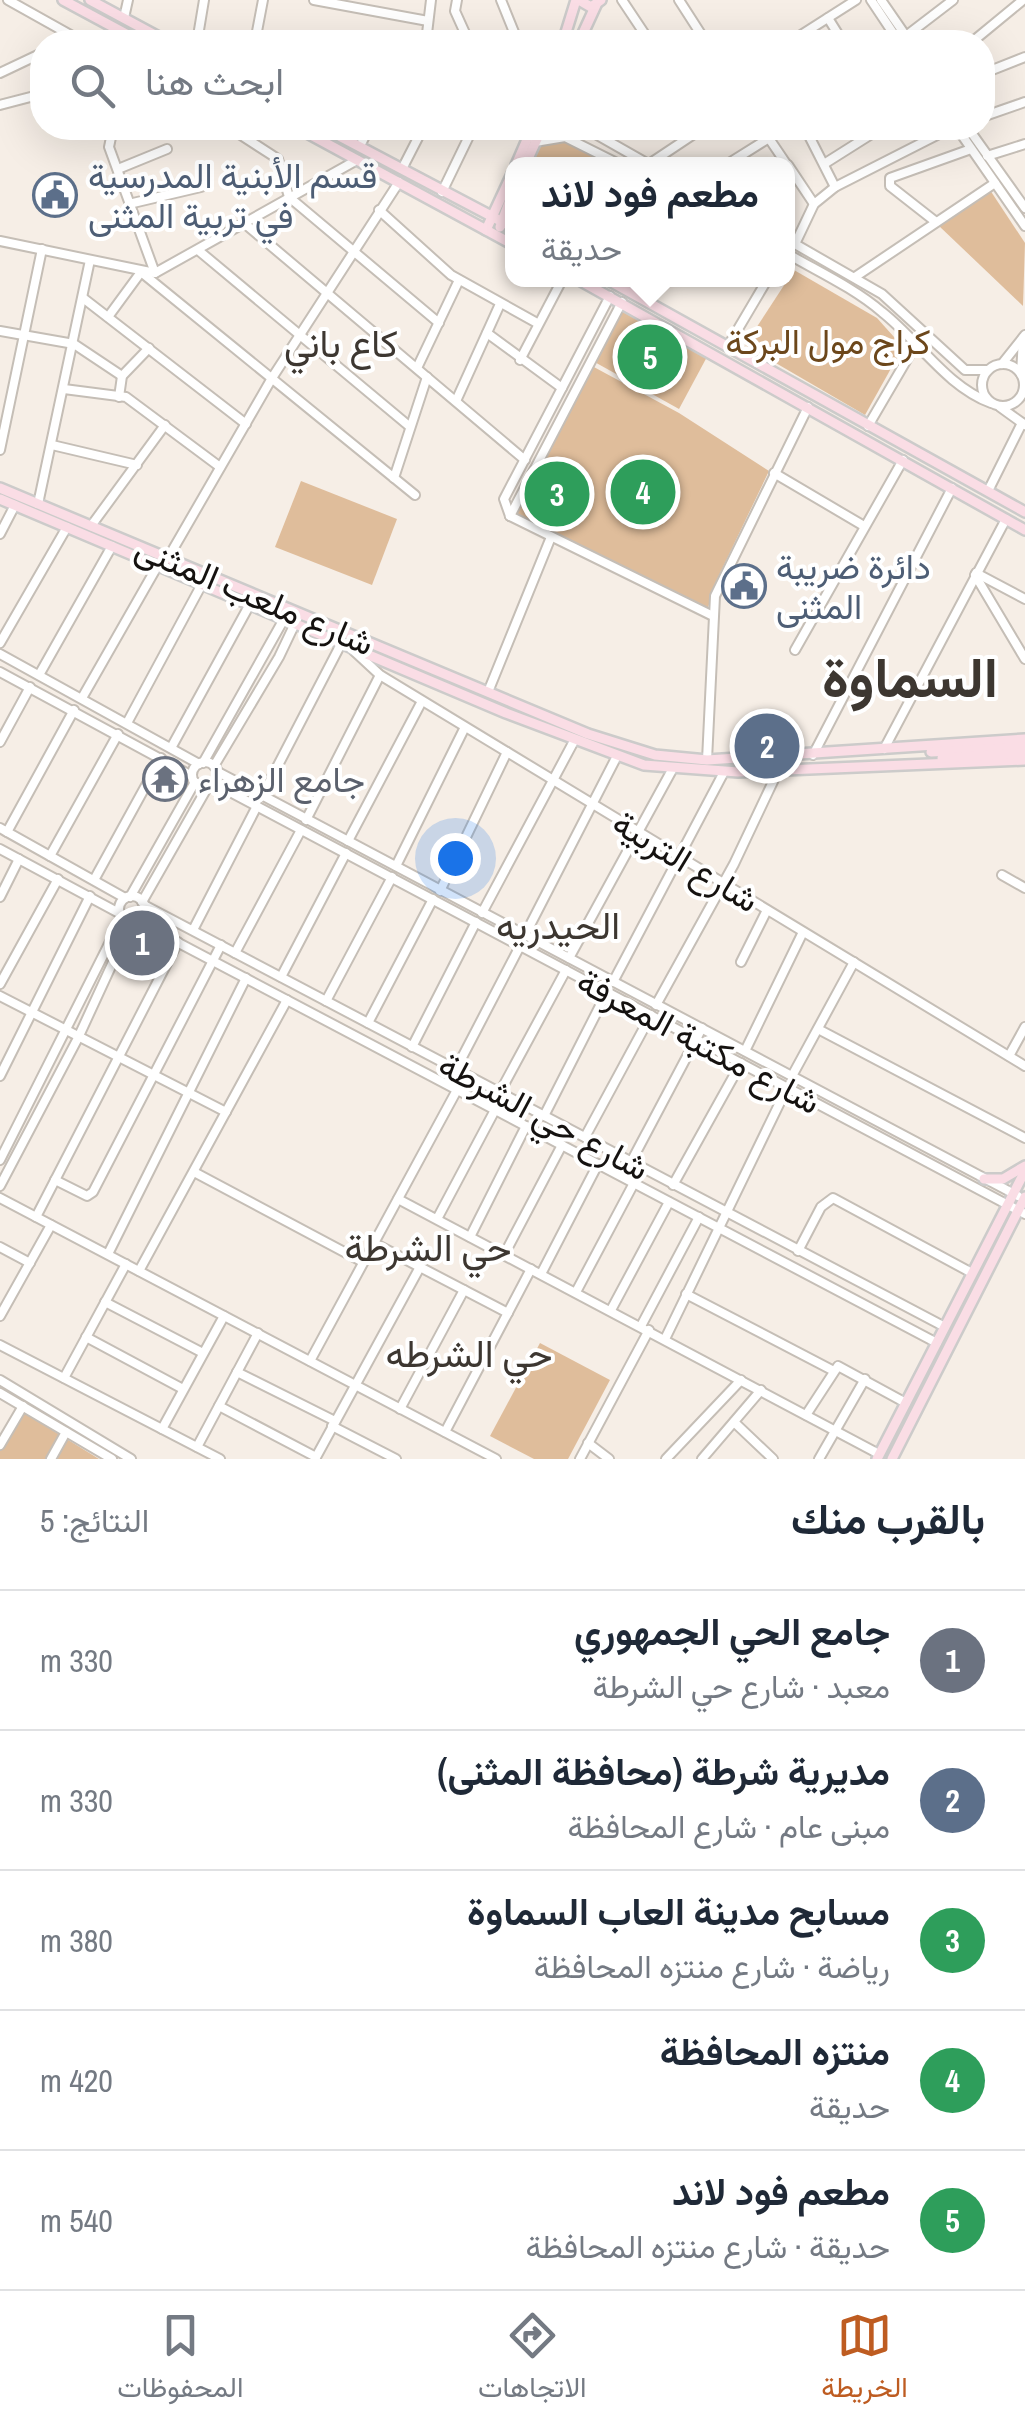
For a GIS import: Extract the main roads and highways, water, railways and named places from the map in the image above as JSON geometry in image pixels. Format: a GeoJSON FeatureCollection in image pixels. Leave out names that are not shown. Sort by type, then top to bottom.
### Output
{"type":"FeatureCollection","features":[{"type":"Feature","properties":{"kind":"main road"},"geometry":{"type":"LineString","coordinates":[[63,0],[119,30]]}},
{"type":"Feature","properties":{"kind":"main road"},"geometry":{"type":"LineString","coordinates":[[90,0],[146,30]]}},
{"type":"Feature","properties":{"kind":"main road"},"geometry":{"type":"LineString","coordinates":[[566,30],[577,0],[586,6],[598,3]]}},
{"type":"Feature","properties":{"kind":"main road"},"geometry":{"type":"LineString","coordinates":[[586,30],[598,3]]}},
{"type":"Feature","properties":{"kind":"main road"},"geometry":{"type":"LineString","coordinates":[[320,140],[486,230],[503,225]]}},
{"type":"Feature","properties":{"kind":"main road"},"geometry":{"type":"LineString","coordinates":[[348,140],[503,225]]}},
{"type":"Feature","properties":{"kind":"main road"},"geometry":{"type":"LineString","coordinates":[[466,204],[494,206],[505,199]]}},
{"type":"Feature","properties":{"kind":"main road"},"geometry":{"type":"LineString","coordinates":[[592,287],[1025,530]]}},
{"type":"Feature","properties":{"kind":"main road"},"geometry":{"type":"LineString","coordinates":[[621,287],[1025,512]]}},
{"type":"Feature","properties":{"kind":"main road","name":"شارع ملعب المثنى"},"geometry":{"type":"LineString","coordinates":[[0,488],[94,531],[168,558],[354,650],[508,708]]}},
{"type":"Feature","properties":{"kind":"main road","name":"شارع ملعب المثنى"},"geometry":{"type":"LineString","coordinates":[[0,499],[67,527],[94,531],[112,546],[250,604],[488,692],[508,708]]}},
{"type":"Feature","properties":{"kind":"main road"},"geometry":{"type":"LineString","coordinates":[[508,708],[574,741],[672,770],[778,771],[1025,753]]}},
{"type":"Feature","properties":{"kind":"main road"},"geometry":{"type":"LineString","coordinates":[[508,708],[636,750],[707,760],[1025,739]]}},
{"type":"Feature","properties":{"kind":"main road"},"geometry":{"type":"LineString","coordinates":[[889,749],[932,755],[1025,753]]}},
{"type":"Feature","properties":{"kind":"main road"},"geometry":{"type":"LineString","coordinates":[[894,764],[932,755]]}},
{"type":"Feature","properties":{"kind":"main road"},"geometry":{"type":"LineString","coordinates":[[984,1178],[1003,1178],[1025,1168]]}},
{"type":"Feature","properties":{"kind":"main road"},"geometry":{"type":"LineString","coordinates":[[878,1457],[1025,1168]]}},
{"type":"Feature","properties":{"kind":"main road"},"geometry":{"type":"LineString","coordinates":[[892,1459],[1022,1212],[1025,1199]]}},
{"type":"Feature","properties":{"kind":"main road"},"geometry":{"type":"LineString","coordinates":[[958,1300],[970,1306]]}},
{"type":"Feature","properties":{"kind":"place","name":"قسم الأبنية المدرسية في تربية المثنى"},"geometry":{"type":"Point","coordinates":[55,195]}},
{"type":"Feature","properties":{"kind":"place","name":"مطعم فود لاند"},"geometry":{"type":"Point","coordinates":[650,357]}},
{"type":"Feature","properties":{"kind":"place","name":"منتزه المحافظة"},"geometry":{"type":"Point","coordinates":[643,492]}},
{"type":"Feature","properties":{"kind":"place","name":"مسابح مدينة العاب السماوة"},"geometry":{"type":"Point","coordinates":[557,494]}},
{"type":"Feature","properties":{"kind":"place","name":"دائرة ضريبة المثنى"},"geometry":{"type":"Point","coordinates":[744,586]}},
{"type":"Feature","properties":{"kind":"place","name":"مديرية شرطة (محافظة المثنى)"},"geometry":{"type":"Point","coordinates":[767,746]}},
{"type":"Feature","properties":{"kind":"place","name":"جامع الزهراء"},"geometry":{"type":"Point","coordinates":[165,779]}},
{"type":"Feature","properties":{"kind":"place","name":"جامع الحي الجمهوري"},"geometry":{"type":"Point","coordinates":[142,943]}},
{"type":"Feature","properties":{"kind":"district","name":"كاع باني"},"geometry":{"type":"Point","coordinates":[341,343]}},
{"type":"Feature","properties":{"kind":"district","name":"السماوة"},"geometry":{"type":"Point","coordinates":[910,677]}},
{"type":"Feature","properties":{"kind":"district","name":"الحيدريه"},"geometry":{"type":"Point","coordinates":[558,925]}},
{"type":"Feature","properties":{"kind":"district","name":"حي الشرطة"},"geometry":{"type":"Point","coordinates":[428,1247]}},
{"type":"Feature","properties":{"kind":"district","name":"حي الشرطه"},"geometry":{"type":"Point","coordinates":[469,1353]}},
{"type":"Feature","properties":{"kind":"park label","name":"كراج مول البركة"},"geometry":{"type":"Point","coordinates":[828,341]}}]}
